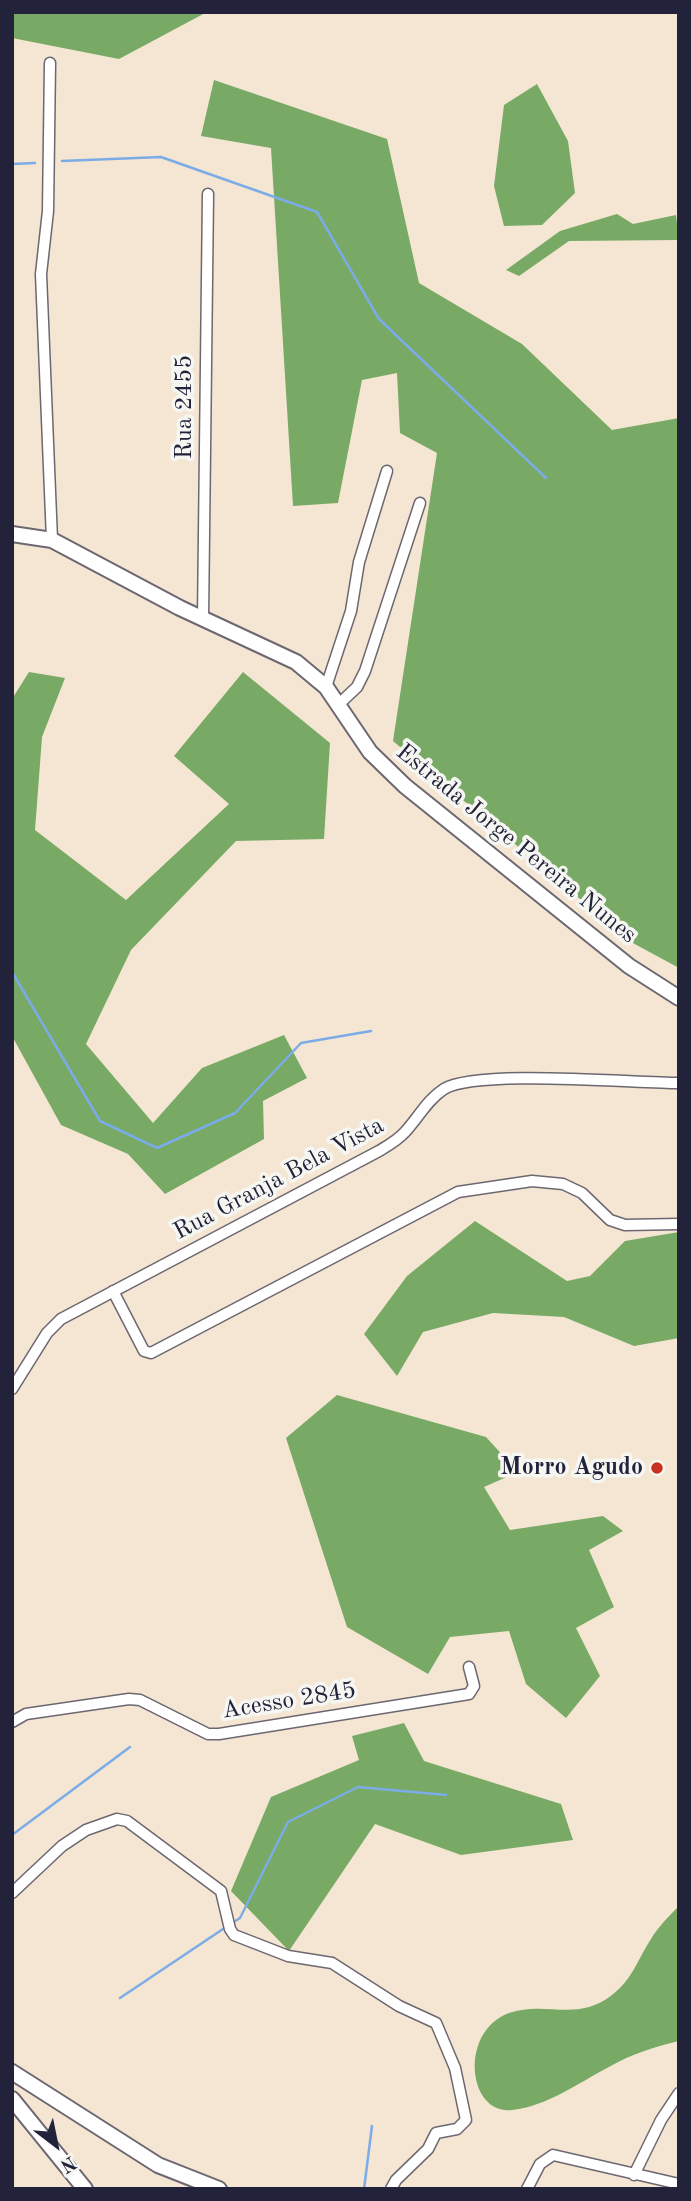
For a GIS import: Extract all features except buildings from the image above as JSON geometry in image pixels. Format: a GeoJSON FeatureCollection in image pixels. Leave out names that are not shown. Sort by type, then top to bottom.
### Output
{"type":"FeatureCollection","features":[{"type":"Feature","properties":{"kind":"street"},"geometry":{"type":"LineString","coordinates":[[50,63],[48,211],[41,274],[52,540]]}},
{"type":"Feature","properties":{"kind":"street","name":"Rua 2455"},"geometry":{"type":"LineString","coordinates":[[203,619],[208,194]]}},
{"type":"Feature","properties":{"kind":"street"},"geometry":{"type":"LineString","coordinates":[[326,687],[351,611],[359,562],[387,471]]}},
{"type":"Feature","properties":{"kind":"street"},"geometry":{"type":"LineString","coordinates":[[338,705],[357,687],[365,671],[420,503]]}},
{"type":"Feature","properties":{"kind":"street","name":"Estrada Jorge Pereira Nunes"},"geometry":{"type":"LineString","coordinates":[[12,534],[52,540],[203,619],[296,662],[326,687],[370,752],[438,815],[629,966],[679,998]]}},
{"type":"Feature","properties":{"kind":"street","name":"Rua Granja Bela Vista"},"geometry":{"type":"LineString","coordinates":[[12,1389],[52,1326],[379,1151],[403,1135],[424,1107],[442,1090],[453,1084],[496,1079],[679,1083]]}},
{"type":"Feature","properties":{"kind":"street"},"geometry":{"type":"LineString","coordinates":[[113,1291],[144,1351],[151,1353],[458,1192],[532,1181],[563,1184],[582,1194],[610,1220],[625,1225],[679,1224]]}},
{"type":"Feature","properties":{"kind":"street","name":"Acesso 2845"},"geometry":{"type":"LineString","coordinates":[[12,1722],[26,1714],[129,1699],[140,1700],[196,1729],[219,1734],[469,1694],[474,1686],[469,1667]]}},
{"type":"Feature","properties":{"kind":"street"},"geometry":{"type":"LineString","coordinates":[[12,1893],[62,1846],[86,1830],[107,1820],[127,1821],[214,1883],[225,1900],[228,1921],[234,1935],[288,1956],[332,1963],[389,2000],[436,2024],[455,2068],[466,2120],[457,2129],[436,2133],[428,2149],[396,2180],[391,2189]]}},
{"type":"Feature","properties":{"kind":"street"},"geometry":{"type":"LineString","coordinates":[[12,2072],[158,2165],[219,2189]]}},
{"type":"Feature","properties":{"kind":"street"},"geometry":{"type":"LineString","coordinates":[[33,2086],[12,2099],[85,2189]]}},
{"type":"Feature","properties":{"kind":"street"},"geometry":{"type":"LineString","coordinates":[[634,2175],[661,2120],[679,2093]]}},
{"type":"Feature","properties":{"kind":"street"},"geometry":{"type":"LineString","coordinates":[[527,2189],[540,2164],[553,2155],[679,2184]]}},
{"type":"Feature","properties":{"kind":"green space"},"geometry":{"type":"Polygon","coordinates":[[[12,12],[207,12],[119,59],[12,38],[12,12]]]}},
{"type":"Feature","properties":{"kind":"green space"},"geometry":{"type":"Polygon","coordinates":[[[214,80],[387,139],[419,283],[522,344],[612,430],[679,418],[679,968],[631,942],[393,741],[437,453],[400,433],[397,373],[362,380],[338,503],[293,506],[271,148],[201,136],[214,80]]]}},
{"type":"Feature","properties":{"kind":"green space"},"geometry":{"type":"Polygon","coordinates":[[[537,84],[568,141],[575,193],[542,225],[504,226],[494,186],[504,105],[537,84]]]}},
{"type":"Feature","properties":{"kind":"green space"},"geometry":{"type":"Polygon","coordinates":[[[617,214],[633,224],[676,215],[679,240],[569,241],[519,276],[506,270],[560,231],[617,214]]]}},
{"type":"Feature","properties":{"kind":"green space"},"geometry":{"type":"Polygon","coordinates":[[[29,672],[65,678],[42,737],[35,830],[126,900],[229,804],[174,756],[243,672],[330,743],[324,839],[236,841],[131,950],[86,1044],[153,1123],[202,1068],[284,1035],[307,1078],[263,1101],[264,1139],[165,1194],[128,1154],[61,1125],[12,1036],[12,699],[29,672]]]}},
{"type":"Feature","properties":{"kind":"green space"},"geometry":{"type":"Polygon","coordinates":[[[475,1221],[567,1281],[590,1276],[625,1241],[679,1232],[679,1338],[634,1346],[564,1317],[493,1313],[423,1332],[397,1376],[364,1334],[407,1276],[475,1221]]]}},
{"type":"Feature","properties":{"kind":"green space"},"geometry":{"type":"Polygon","coordinates":[[[337,1395],[486,1437],[518,1472],[484,1487],[510,1530],[603,1516],[623,1531],[589,1550],[614,1607],[576,1628],[600,1676],[566,1718],[526,1684],[509,1631],[450,1637],[428,1674],[347,1627],[286,1438],[337,1395]]]}},
{"type":"Feature","properties":{"kind":"green space"},"geometry":{"type":"Polygon","coordinates":[[[404,1723],[424,1761],[561,1804],[573,1840],[461,1855],[375,1824],[289,1951],[231,1891],[271,1797],[359,1760],[352,1736],[404,1723]]]}},
{"type":"Feature","properties":{"kind":"green space"},"geometry":{"type":"Polygon","coordinates":[[[679,1906],[679,2041],[626,2058],[562,2093],[525,2108],[497,2108],[486,2099],[478,2086],[476,2053],[482,2036],[493,2023],[509,2013],[523,2010],[586,2008],[612,1995],[630,1976],[657,1930],[679,1906]]]}},
{"type":"Feature","properties":{"kind":"waterway"},"geometry":{"type":"LineString","coordinates":[[62,161],[161,157],[317,212],[379,319],[546,478]]}},
{"type":"Feature","properties":{"kind":"waterway"},"geometry":{"type":"LineString","coordinates":[[12,164],[35,163]]}},
{"type":"Feature","properties":{"kind":"waterway"},"geometry":{"type":"LineString","coordinates":[[12,972],[100,1121],[157,1148],[235,1113],[301,1043],[371,1031]]}},
{"type":"Feature","properties":{"kind":"waterway"},"geometry":{"type":"LineString","coordinates":[[12,1835],[130,1747]]}},
{"type":"Feature","properties":{"kind":"waterway"},"geometry":{"type":"LineString","coordinates":[[232,1923],[240,1918],[288,1822],[358,1787],[446,1795]]}},
{"type":"Feature","properties":{"kind":"waterway"},"geometry":{"type":"LineString","coordinates":[[120,1998],[226,1927]]}},
{"type":"Feature","properties":{"kind":"waterway"},"geometry":{"type":"LineString","coordinates":[[364,2189],[372,2126]]}},
{"type":"Feature","properties":{"kind":"place","name":"Morro Agudo"},"geometry":{"type":"Point","coordinates":[657,1468]}}]}
